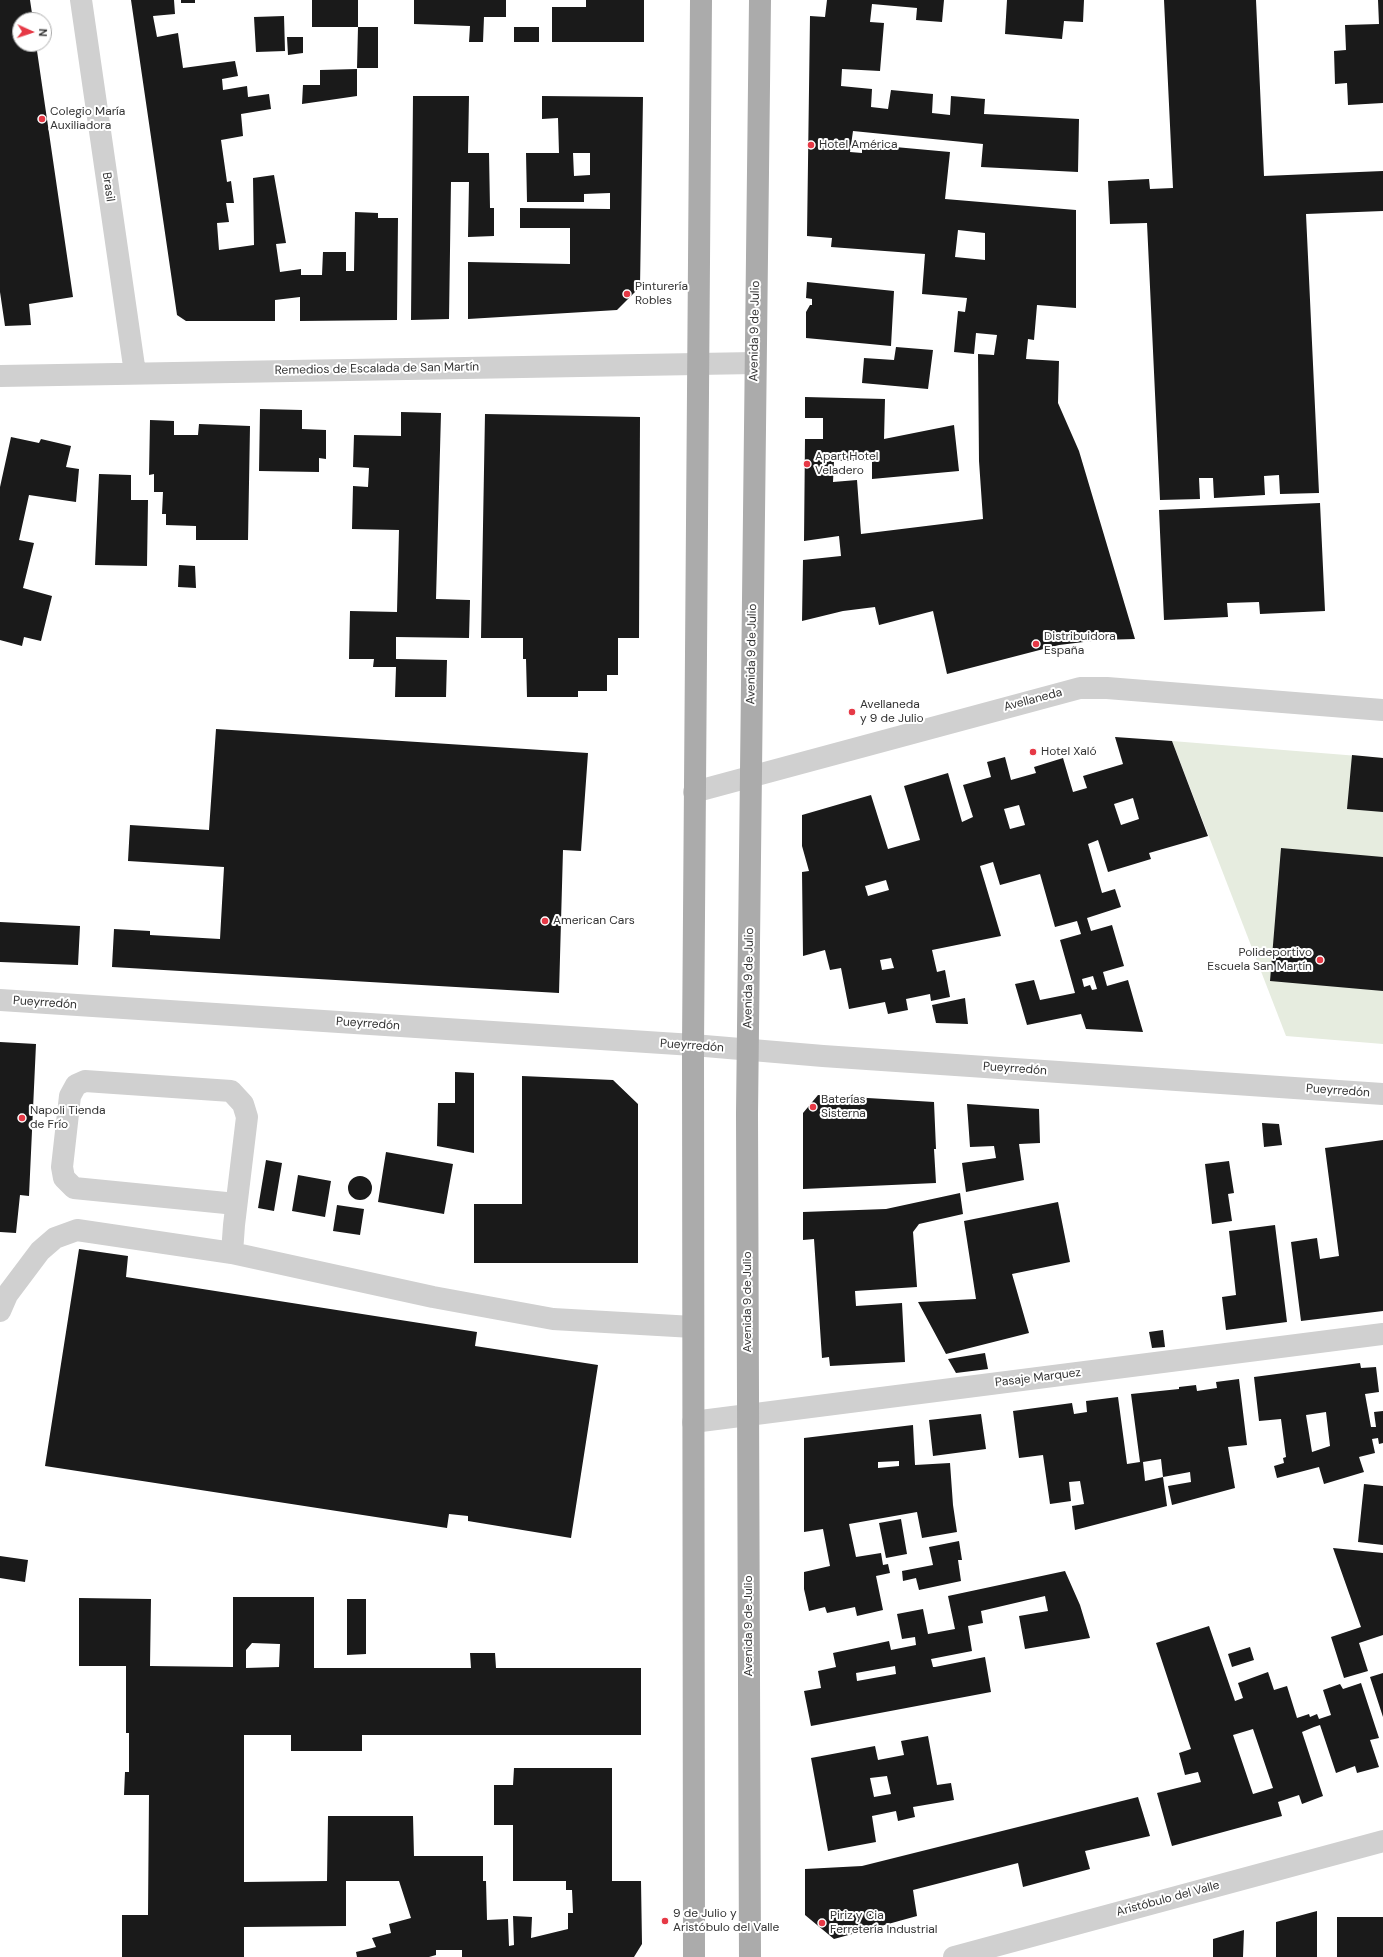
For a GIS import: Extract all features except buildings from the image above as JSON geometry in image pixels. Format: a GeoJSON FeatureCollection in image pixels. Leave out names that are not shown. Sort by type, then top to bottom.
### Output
{"type":"FeatureCollection","features":[{"type":"Feature","properties":{"kind":"main road"},"geometry":{"type":"LineString","coordinates":[[694,1957],[693,1045],[697,364],[701,0]]}},
{"type":"Feature","properties":{"kind":"main road","name":"Avenida 9 de Julio"},"geometry":{"type":"LineString","coordinates":[[750,1957],[748,1050],[760,0]]}},
{"type":"Feature","properties":{"kind":"street","name":"Brasil"},"geometry":{"type":"LineString","coordinates":[[81,0],[135,373]]}},
{"type":"Feature","properties":{"kind":"street","name":"Remedios de Escalada de San Martín"},"geometry":{"type":"LineString","coordinates":[[0,376],[755,363]]}},
{"type":"Feature","properties":{"kind":"street","name":"Avellaneda"},"geometry":{"type":"LineString","coordinates":[[694,792],[1080,688],[1108,688],[1383,710]]}},
{"type":"Feature","properties":{"kind":"street","name":"Pueyrredón"},"geometry":{"type":"LineString","coordinates":[[0,1000],[693,1045],[1383,1094]]}},
{"type":"Feature","properties":{"kind":"street"},"geometry":{"type":"LineString","coordinates":[[232,1253],[236,1204],[247,1117],[243,1104],[231,1091],[85,1080],[76,1085],[70,1096],[62,1167],[64,1178],[74,1188],[236,1204]]}},
{"type":"Feature","properties":{"kind":"street"},"geometry":{"type":"LineString","coordinates":[[0,1311],[7,1295],[40,1251],[55,1238],[77,1230],[232,1253],[432,1297],[553,1319],[693,1327]]}},
{"type":"Feature","properties":{"kind":"street","name":"Pasaje Marquez"},"geometry":{"type":"LineString","coordinates":[[693,1422],[1383,1334]]}},
{"type":"Feature","properties":{"kind":"street","name":"Aristóbulo del Valle"},"geometry":{"type":"LineString","coordinates":[[954,1957],[1383,1841]]}},
{"type":"Feature","properties":{"kind":"shaded area","name":"Polideportivo Escuela San Martín"},"geometry":{"type":"Polygon","coordinates":[[[1172,741],[1383,758],[1383,1044],[1286,1036],[1172,741]]]}},
{"type":"Feature","properties":{"kind":"place","name":"Colegio María Auxiliadora"},"geometry":{"type":"Point","coordinates":[42,119]}},
{"type":"Feature","properties":{"kind":"place","name":"Hotel América"},"geometry":{"type":"Point","coordinates":[811,145]}},
{"type":"Feature","properties":{"kind":"place","name":"Pinturería Robles"},"geometry":{"type":"Point","coordinates":[627,294]}},
{"type":"Feature","properties":{"kind":"place","name":"Apart Hotel Veladero"},"geometry":{"type":"Point","coordinates":[807,464]}},
{"type":"Feature","properties":{"kind":"place","name":"Distribuidora España"},"geometry":{"type":"Point","coordinates":[1036,644]}},
{"type":"Feature","properties":{"kind":"place","name":"Avellaneda y 9 de Julio"},"geometry":{"type":"Point","coordinates":[852,712]}},
{"type":"Feature","properties":{"kind":"place","name":"Hotel Xaló"},"geometry":{"type":"Point","coordinates":[1033,752]}},
{"type":"Feature","properties":{"kind":"place","name":"American Cars"},"geometry":{"type":"Point","coordinates":[545,921]}},
{"type":"Feature","properties":{"kind":"place","name":"Polideportivo Escuela San Martín"},"geometry":{"type":"Point","coordinates":[1320,960]}},
{"type":"Feature","properties":{"kind":"place","name":"Baterías Sisterna"},"geometry":{"type":"Point","coordinates":[813,1107]}},
{"type":"Feature","properties":{"kind":"place","name":"Napoli Tienda de Frío"},"geometry":{"type":"Point","coordinates":[22,1118]}},
{"type":"Feature","properties":{"kind":"place","name":"9 de Julio y Aristóbulo del Valle"},"geometry":{"type":"Point","coordinates":[665,1921]}},
{"type":"Feature","properties":{"kind":"place","name":"Piriz y Cia Ferretería Industrial"},"geometry":{"type":"Point","coordinates":[822,1923]}}]}
